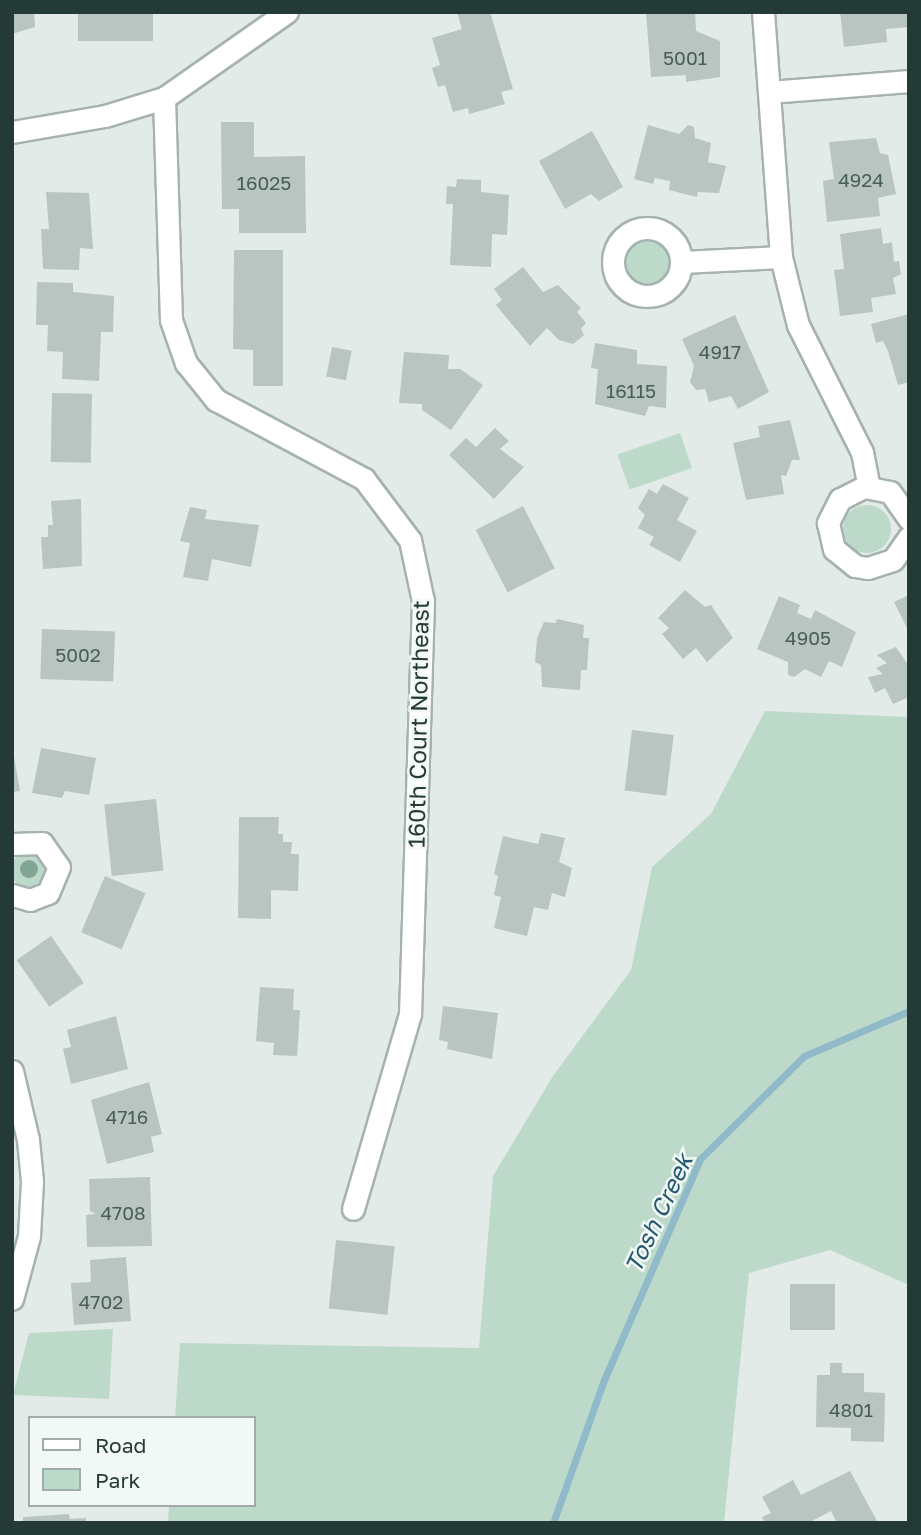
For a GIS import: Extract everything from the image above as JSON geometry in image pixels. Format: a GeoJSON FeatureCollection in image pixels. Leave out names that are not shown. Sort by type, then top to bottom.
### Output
{"type":"FeatureCollection","features":[{"type":"Feature","properties":{"kind":"street"},"geometry":{"type":"LineString","coordinates":[[12,132],[105,116],[164,98],[287,12]]}},
{"type":"Feature","properties":{"kind":"street"},"geometry":{"type":"LineString","coordinates":[[763,12],[782,257],[798,325],[862,452],[869,487]]}},
{"type":"Feature","properties":{"kind":"street"},"geometry":{"type":"LineString","coordinates":[[770,92],[909,82]]}},
{"type":"Feature","properties":{"kind":"street","name":"160th Court Northeast"},"geometry":{"type":"LineString","coordinates":[[164,98],[171,320],[186,363],[216,400],[364,479],[410,540],[423,601],[410,1014],[352,1209]]}},
{"type":"Feature","properties":{"kind":"street"},"geometry":{"type":"LineString","coordinates":[[682,262],[782,257]]}},
{"type":"Feature","properties":{"kind":"street"},"geometry":{"type":"LineString","coordinates":[[909,519],[890,492],[869,487],[851,491],[832,510],[828,523],[834,549],[855,566],[881,566],[903,551],[909,537]]}},
{"type":"Feature","properties":{"kind":"street"},"geometry":{"type":"LineString","coordinates":[[12,844],[42,843],[59,867],[48,893],[30,900],[12,895]]}},
{"type":"Feature","properties":{"kind":"street"},"geometry":{"type":"LineString","coordinates":[[12,1071],[28,1140],[32,1181],[29,1236],[12,1299]]}},
{"type":"Feature","properties":{"kind":"green space"},"geometry":{"type":"Polygon","coordinates":[[[647,240],[662,247],[669,262],[662,277],[647,284],[632,277],[625,262],[632,247],[647,240]]]}},
{"type":"Feature","properties":{"kind":"green space"},"geometry":{"type":"Polygon","coordinates":[[[680,433],[692,468],[630,489],[618,454],[680,433]]]}},
{"type":"Feature","properties":{"kind":"green space"},"geometry":{"type":"Polygon","coordinates":[[[867,505],[884,512],[891,529],[884,546],[867,553],[850,546],[843,529],[850,512],[867,505]]]}},
{"type":"Feature","properties":{"kind":"green space"},"geometry":{"type":"Polygon","coordinates":[[[765,711],[909,717],[909,1285],[830,1250],[749,1273],[724,1523],[168,1523],[169,1507],[256,1507],[256,1416],[175,1416],[180,1343],[479,1348],[493,1176],[553,1076],[631,970],[652,867],[711,814],[765,711]]]}},
{"type":"Feature","properties":{"kind":"green space"},"geometry":{"type":"Polygon","coordinates":[[[29,852],[42,857],[47,870],[42,883],[29,888],[16,883],[11,870],[16,857],[29,852]]]}},
{"type":"Feature","properties":{"kind":"green space"},"geometry":{"type":"Polygon","coordinates":[[[113,1329],[109,1399],[13,1395],[29,1333],[113,1329]]]}},
{"type":"Feature","properties":{"kind":"building"},"geometry":{"type":"Polygon","coordinates":[[[12,12],[34,12],[35,27],[12,34],[12,12]]]}},
{"type":"Feature","properties":{"kind":"building"},"geometry":{"type":"Polygon","coordinates":[[[78,12],[153,12],[153,41],[78,41],[78,12]]]}},
{"type":"Feature","properties":{"kind":"building"},"geometry":{"type":"Polygon","coordinates":[[[457,12],[490,12],[513,89],[501,92],[505,104],[469,114],[468,108],[453,112],[445,85],[438,87],[432,68],[440,65],[432,38],[462,29],[457,12]]]}},
{"type":"Feature","properties":{"kind":"building"},"geometry":{"type":"Polygon","coordinates":[[[646,12],[695,12],[696,31],[720,41],[720,77],[686,82],[686,75],[651,77],[646,12]]]}},
{"type":"Feature","properties":{"kind":"building"},"geometry":{"type":"Polygon","coordinates":[[[840,12],[909,12],[909,27],[886,29],[887,42],[844,47],[840,12]]]}},
{"type":"Feature","properties":{"kind":"building"},"geometry":{"type":"Polygon","coordinates":[[[221,122],[254,122],[254,157],[305,156],[306,233],[239,233],[239,209],[222,209],[221,122]]]}},
{"type":"Feature","properties":{"kind":"building"},"geometry":{"type":"Polygon","coordinates":[[[648,125],[679,134],[688,125],[694,127],[695,138],[711,143],[708,162],[726,166],[719,193],[698,192],[697,197],[669,190],[670,181],[655,178],[653,184],[634,179],[648,125]]]}},
{"type":"Feature","properties":{"kind":"building"},"geometry":{"type":"Polygon","coordinates":[[[592,131],[623,187],[599,201],[591,194],[565,209],[539,161],[592,131]]]}},
{"type":"Feature","properties":{"kind":"building"},"geometry":{"type":"Polygon","coordinates":[[[876,138],[880,153],[888,155],[896,194],[878,198],[880,216],[827,222],[823,181],[834,179],[829,142],[876,138]]]}},
{"type":"Feature","properties":{"kind":"building"},"geometry":{"type":"Polygon","coordinates":[[[457,179],[481,180],[481,192],[509,195],[507,235],[492,234],[491,267],[450,265],[453,204],[446,204],[447,186],[456,187],[457,179]]]}},
{"type":"Feature","properties":{"kind":"building"},"geometry":{"type":"Polygon","coordinates":[[[46,192],[89,193],[93,249],[80,248],[79,270],[43,269],[41,229],[49,229],[46,192]]]}},
{"type":"Feature","properties":{"kind":"building"},"geometry":{"type":"Polygon","coordinates":[[[881,228],[883,244],[892,242],[894,262],[899,261],[901,274],[893,278],[896,294],[871,298],[873,312],[840,316],[834,270],[844,269],[840,234],[881,228]]]}},
{"type":"Feature","properties":{"kind":"building"},"geometry":{"type":"Polygon","coordinates":[[[234,250],[283,250],[283,386],[253,386],[253,350],[233,349],[234,250]]]}},
{"type":"Feature","properties":{"kind":"building"},"geometry":{"type":"Polygon","coordinates":[[[523,267],[543,292],[558,285],[581,308],[577,312],[586,323],[581,329],[584,335],[573,344],[559,340],[547,328],[530,346],[496,305],[502,300],[494,289],[523,267]]]}},
{"type":"Feature","properties":{"kind":"building"},"geometry":{"type":"Polygon","coordinates":[[[37,282],[73,283],[73,292],[114,296],[113,332],[101,332],[99,381],[62,379],[63,352],[47,351],[48,325],[36,325],[37,282]]]}},
{"type":"Feature","properties":{"kind":"building"},"geometry":{"type":"Polygon","coordinates":[[[909,314],[909,382],[898,385],[888,351],[883,341],[876,343],[871,324],[909,314]]]}},
{"type":"Feature","properties":{"kind":"building"},"geometry":{"type":"Polygon","coordinates":[[[735,315],[769,392],[738,409],[731,396],[709,402],[705,389],[696,390],[690,382],[694,366],[682,339],[735,315]]]}},
{"type":"Feature","properties":{"kind":"building"},"geometry":{"type":"Polygon","coordinates":[[[595,343],[637,350],[637,364],[667,366],[666,408],[649,406],[645,416],[595,404],[598,369],[591,368],[595,343]]]}},
{"type":"Feature","properties":{"kind":"building"},"geometry":{"type":"Polygon","coordinates":[[[332,347],[352,351],[346,380],[326,376],[332,347]]]}},
{"type":"Feature","properties":{"kind":"building"},"geometry":{"type":"Polygon","coordinates":[[[404,352],[449,355],[448,369],[460,369],[483,385],[451,430],[422,410],[422,404],[399,403],[404,352]]]}},
{"type":"Feature","properties":{"kind":"building"},"geometry":{"type":"Polygon","coordinates":[[[52,393],[92,394],[91,463],[51,462],[52,393]]]}},
{"type":"Feature","properties":{"kind":"building"},"geometry":{"type":"Polygon","coordinates":[[[790,420],[800,460],[792,460],[786,476],[781,475],[784,494],[746,500],[733,443],[760,437],[758,426],[790,420]]]}},
{"type":"Feature","properties":{"kind":"building"},"geometry":{"type":"Polygon","coordinates":[[[495,428],[509,441],[500,449],[524,467],[494,499],[449,455],[466,438],[476,447],[495,428]]]}},
{"type":"Feature","properties":{"kind":"building"},"geometry":{"type":"Polygon","coordinates":[[[663,484],[689,498],[677,520],[697,531],[680,562],[649,545],[654,537],[638,528],[645,515],[638,508],[649,489],[657,494],[663,484]]]}},
{"type":"Feature","properties":{"kind":"building"},"geometry":{"type":"Polygon","coordinates":[[[81,499],[82,566],[43,569],[41,537],[48,537],[48,525],[53,525],[51,501],[81,499]]]}},
{"type":"Feature","properties":{"kind":"building"},"geometry":{"type":"Polygon","coordinates":[[[523,506],[555,568],[508,592],[476,530],[523,506]]]}},
{"type":"Feature","properties":{"kind":"building"},"geometry":{"type":"Polygon","coordinates":[[[190,507],[207,510],[205,519],[259,525],[251,567],[212,559],[208,581],[183,577],[190,543],[180,541],[190,507]]]}},
{"type":"Feature","properties":{"kind":"building"},"geometry":{"type":"Polygon","coordinates":[[[685,590],[705,607],[711,605],[733,638],[707,662],[696,648],[683,659],[662,634],[669,628],[658,618],[685,590]]]}},
{"type":"Feature","properties":{"kind":"building"},"geometry":{"type":"Polygon","coordinates":[[[909,595],[909,632],[894,602],[909,595]]]}},
{"type":"Feature","properties":{"kind":"building"},"geometry":{"type":"Polygon","coordinates":[[[779,596],[800,605],[797,613],[811,619],[815,610],[856,632],[842,667],[829,661],[821,677],[805,669],[794,677],[788,675],[788,662],[757,649],[779,596]]]}},
{"type":"Feature","properties":{"kind":"building"},"geometry":{"type":"Polygon","coordinates":[[[557,619],[584,625],[583,638],[589,638],[587,670],[581,670],[580,690],[542,687],[541,665],[535,662],[537,638],[544,622],[556,623],[557,619]]]}},
{"type":"Feature","properties":{"kind":"building"},"geometry":{"type":"Polygon","coordinates":[[[42,629],[115,632],[113,682],[40,679],[42,629]]]}},
{"type":"Feature","properties":{"kind":"building"},"geometry":{"type":"Polygon","coordinates":[[[896,647],[909,666],[909,697],[893,704],[885,688],[875,693],[868,677],[883,674],[876,668],[887,663],[877,655],[896,647]]]}},
{"type":"Feature","properties":{"kind":"building"},"geometry":{"type":"Polygon","coordinates":[[[632,730],[674,735],[666,796],[625,791],[632,730]]]}},
{"type":"Feature","properties":{"kind":"building"},"geometry":{"type":"Polygon","coordinates":[[[12,745],[20,791],[12,792],[12,745]]]}},
{"type":"Feature","properties":{"kind":"building"},"geometry":{"type":"Polygon","coordinates":[[[41,748],[96,758],[89,795],[65,791],[62,798],[32,793],[41,748]]]}},
{"type":"Feature","properties":{"kind":"building"},"geometry":{"type":"Polygon","coordinates":[[[156,799],[164,871],[112,876],[104,804],[156,799]]]}},
{"type":"Feature","properties":{"kind":"building"},"geometry":{"type":"Polygon","coordinates":[[[239,817],[279,817],[278,834],[283,834],[283,842],[292,842],[291,854],[299,854],[298,891],[271,890],[271,919],[238,918],[239,817]]]}},
{"type":"Feature","properties":{"kind":"building"},"geometry":{"type":"Polygon","coordinates":[[[541,833],[565,838],[559,862],[572,868],[565,897],[552,893],[548,910],[534,907],[527,936],[494,928],[501,897],[494,895],[498,876],[494,874],[503,836],[538,844],[541,833]]]}},
{"type":"Feature","properties":{"kind":"building"},"geometry":{"type":"Polygon","coordinates":[[[105,876],[146,893],[122,949],[81,932],[105,876]]]}},
{"type":"Feature","properties":{"kind":"building"},"geometry":{"type":"Polygon","coordinates":[[[51,936],[84,983],[49,1007],[17,960],[51,936]]]}},
{"type":"Feature","properties":{"kind":"building"},"geometry":{"type":"Polygon","coordinates":[[[260,987],[294,989],[293,1010],[300,1010],[297,1056],[273,1055],[274,1043],[256,1041],[260,987]]]}},
{"type":"Feature","properties":{"kind":"building"},"geometry":{"type":"Polygon","coordinates":[[[443,1006],[498,1013],[492,1059],[447,1049],[448,1042],[439,1040],[443,1006]]]}},
{"type":"Feature","properties":{"kind":"building"},"geometry":{"type":"Polygon","coordinates":[[[116,1016],[128,1069],[71,1084],[63,1049],[71,1047],[67,1030],[116,1016]]]}},
{"type":"Feature","properties":{"kind":"building"},"geometry":{"type":"Polygon","coordinates":[[[149,1082],[162,1134],[151,1137],[154,1152],[107,1164],[91,1100],[149,1082]]]}},
{"type":"Feature","properties":{"kind":"building"},"geometry":{"type":"Polygon","coordinates":[[[150,1177],[152,1246],[87,1247],[86,1215],[96,1214],[90,1211],[89,1179],[150,1177]]]}},
{"type":"Feature","properties":{"kind":"building"},"geometry":{"type":"Polygon","coordinates":[[[336,1240],[395,1246],[387,1315],[329,1309],[336,1240]]]}},
{"type":"Feature","properties":{"kind":"building"},"geometry":{"type":"Polygon","coordinates":[[[126,1257],[131,1321],[74,1325],[71,1283],[91,1282],[90,1260],[126,1257]]]}},
{"type":"Feature","properties":{"kind":"building"},"geometry":{"type":"Polygon","coordinates":[[[790,1284],[835,1284],[835,1330],[790,1330],[790,1284]]]}},
{"type":"Feature","properties":{"kind":"building"},"geometry":{"type":"Polygon","coordinates":[[[830,1363],[842,1363],[842,1373],[864,1373],[864,1392],[885,1393],[884,1442],[851,1441],[851,1428],[816,1427],[817,1375],[830,1375],[830,1363]]]}},
{"type":"Feature","properties":{"kind":"building"},"geometry":{"type":"Polygon","coordinates":[[[850,1471],[877,1521],[837,1523],[831,1511],[812,1521],[765,1523],[762,1517],[771,1513],[762,1497],[793,1480],[801,1495],[850,1471]]]}},
{"type":"Feature","properties":{"kind":"building"},"geometry":{"type":"Polygon","coordinates":[[[69,1514],[70,1519],[86,1518],[86,1523],[23,1523],[23,1517],[69,1514]]]}},
{"type":"Feature","properties":{"kind":"waterway","name":"Tosh Creek"},"geometry":{"type":"LineString","coordinates":[[553,1523],[604,1380],[700,1159],[804,1056],[909,1011]]}}]}
